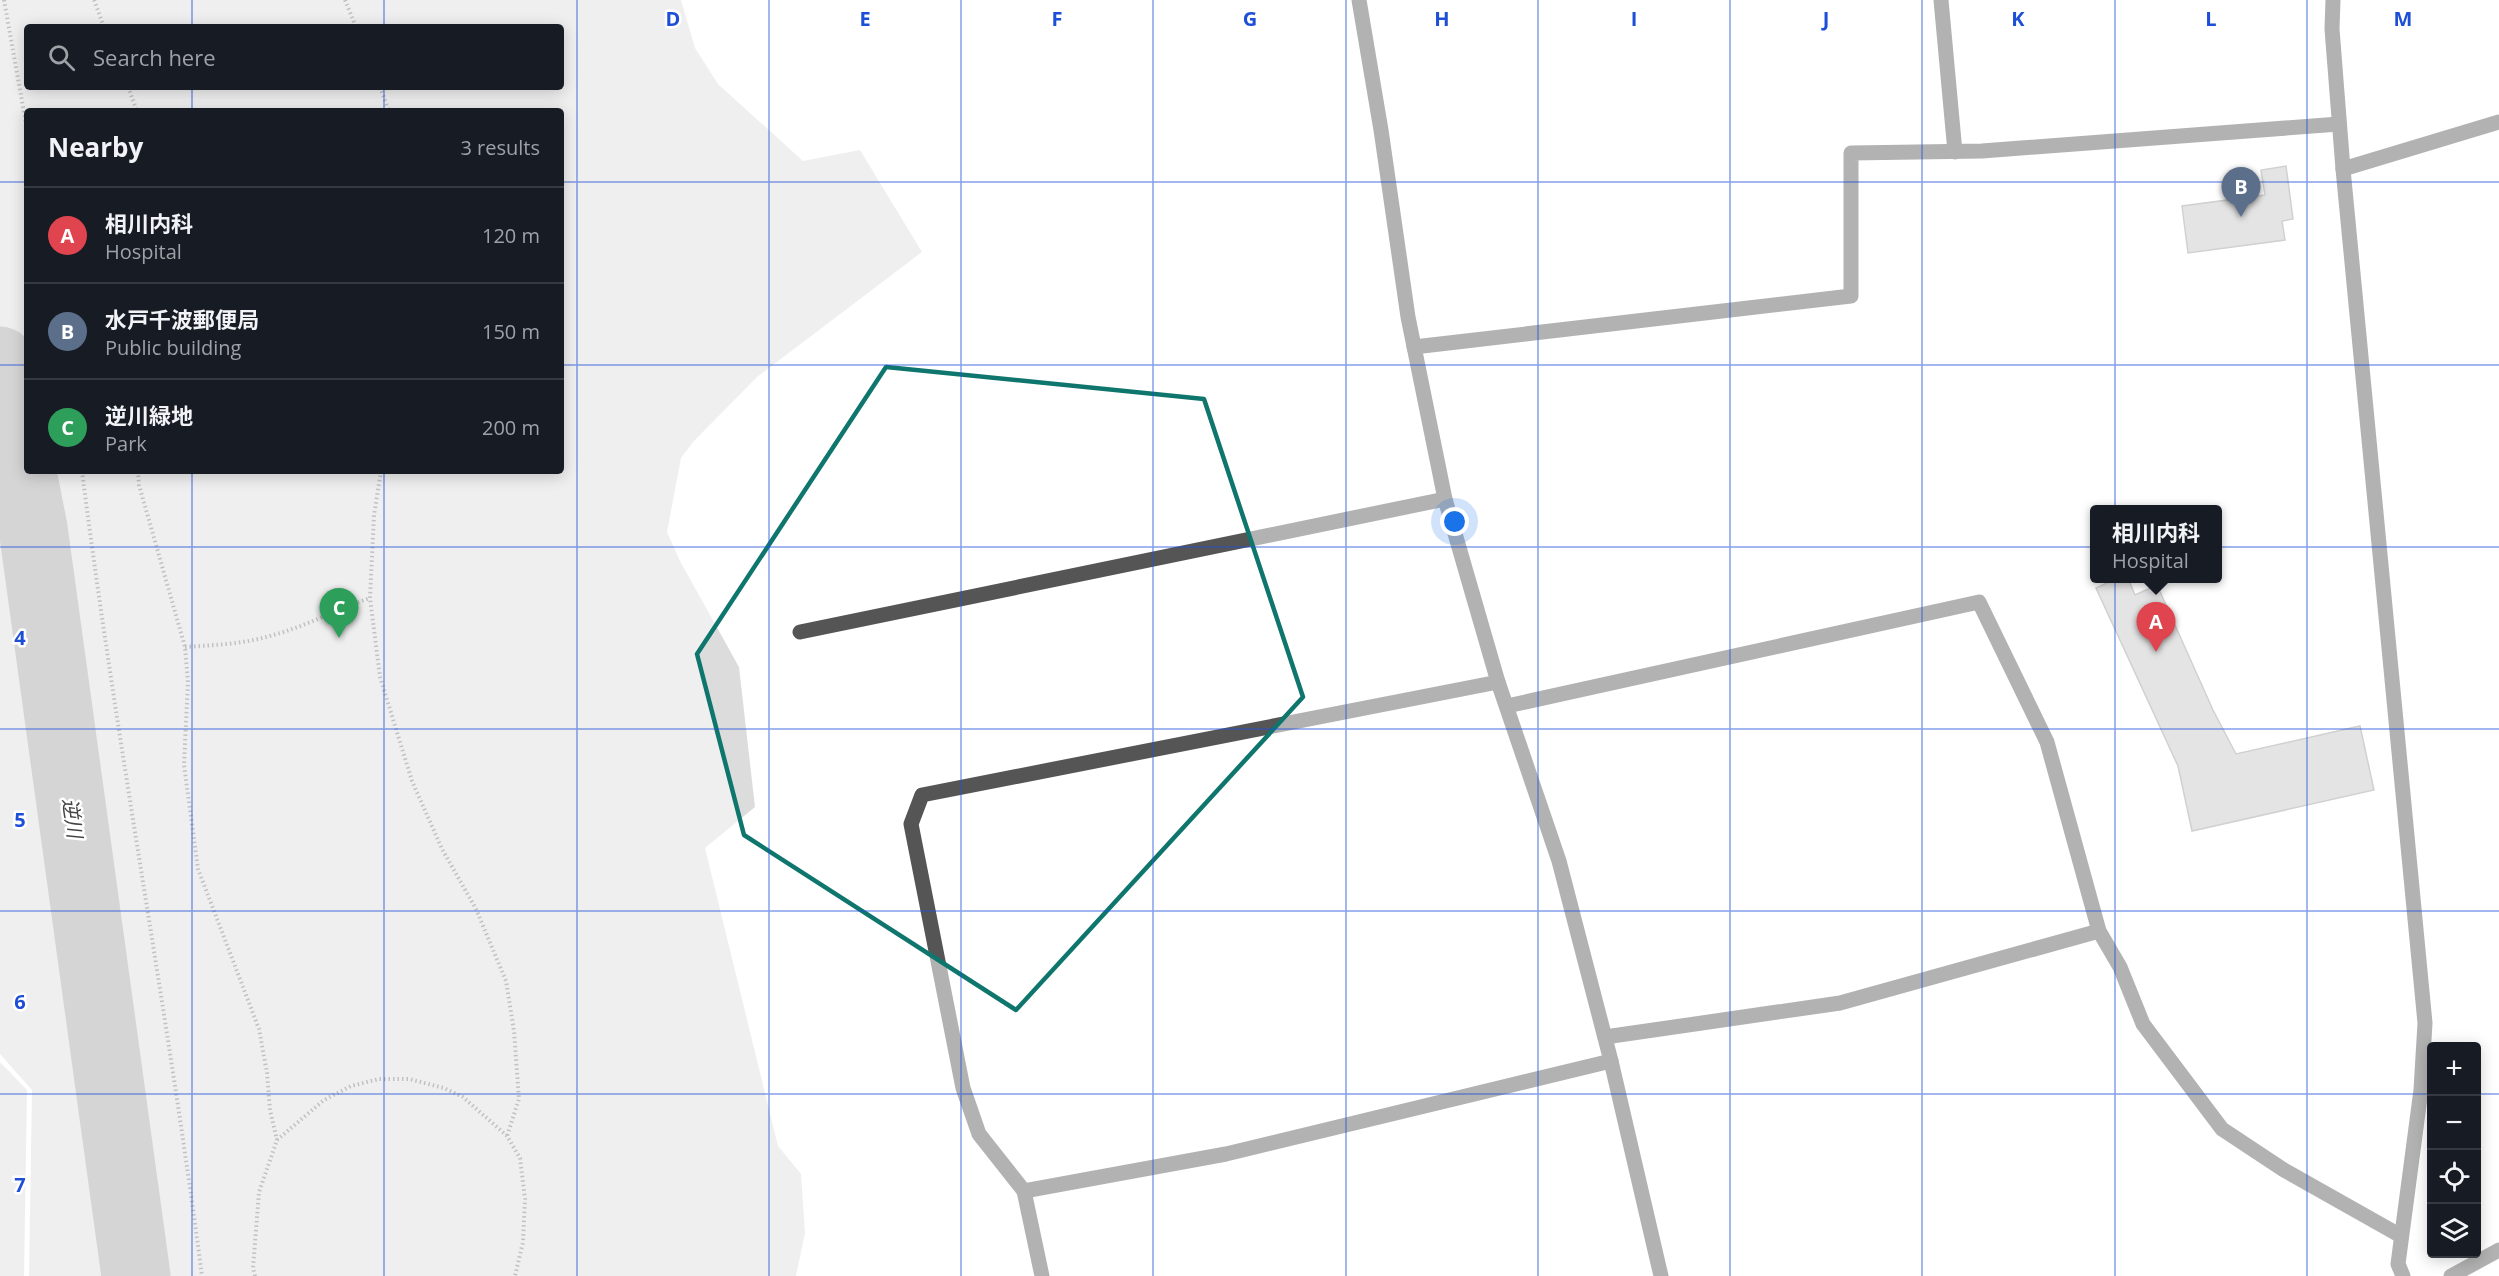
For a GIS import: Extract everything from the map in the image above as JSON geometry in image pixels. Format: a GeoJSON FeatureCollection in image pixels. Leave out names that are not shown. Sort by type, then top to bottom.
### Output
{"type":"FeatureCollection","features":[{"type":"Feature","properties":{"kind":"street"},"geometry":{"type":"LineString","coordinates":[[1359,0],[1414,347],[1444,499],[1498,682],[1559,861],[1605,1036],[1661,1276]]}},
{"type":"Feature","properties":{"kind":"street"},"geometry":{"type":"LineString","coordinates":[[1941,0],[1955,152]]}},
{"type":"Feature","properties":{"kind":"street"},"geometry":{"type":"LineString","coordinates":[[2333,0],[2332,28],[2343,169],[2425,1023],[2421,1090],[2398,1264],[2403,1276]]}},
{"type":"Feature","properties":{"kind":"street"},"geometry":{"type":"LineString","coordinates":[[2343,169],[2499,122]]}},
{"type":"Feature","properties":{"kind":"street"},"geometry":{"type":"LineString","coordinates":[[1414,347],[1851,296],[1851,153],[1955,152],[2340,124]]}},
{"type":"Feature","properties":{"kind":"street"},"geometry":{"type":"LineString","coordinates":[[800,632],[1444,499]]}},
{"type":"Feature","properties":{"kind":"street"},"geometry":{"type":"LineString","coordinates":[[1507,706],[1979,602],[2047,742],[2099,931],[2120,967],[2143,1024],[2222,1129],[2284,1170],[2402,1236]]}},
{"type":"Feature","properties":{"kind":"street"},"geometry":{"type":"LineString","coordinates":[[1042,1276],[1024,1191],[979,1134],[963,1088],[911,825],[922,795],[1498,682]]}},
{"type":"Feature","properties":{"kind":"street"},"geometry":{"type":"LineString","coordinates":[[1605,1036],[1840,1003],[2099,931]]}},
{"type":"Feature","properties":{"kind":"street"},"geometry":{"type":"LineString","coordinates":[[1024,1191],[1226,1154],[1611,1061]]}},
{"type":"Feature","properties":{"kind":"street"},"geometry":{"type":"LineString","coordinates":[[2451,1276],[2499,1250]]}},
{"type":"Feature","properties":{"kind":"path"},"geometry":{"type":"LineString","coordinates":[[4,0],[24,112]]}},
{"type":"Feature","properties":{"kind":"path"},"geometry":{"type":"LineString","coordinates":[[94,0],[103,24]]}},
{"type":"Feature","properties":{"kind":"path"},"geometry":{"type":"LineString","coordinates":[[345,0],[355,24]]}},
{"type":"Feature","properties":{"kind":"path"},"geometry":{"type":"LineString","coordinates":[[129,90],[136,108]]}},
{"type":"Feature","properties":{"kind":"path"},"geometry":{"type":"LineString","coordinates":[[381,90],[388,108]]}},
{"type":"Feature","properties":{"kind":"path"},"geometry":{"type":"LineString","coordinates":[[82,474],[93,560],[148,918],[175,1074],[202,1276]]}},
{"type":"Feature","properties":{"kind":"path"},"geometry":{"type":"LineString","coordinates":[[138,474],[139,485],[185,647],[188,682],[184,765],[198,869],[260,1029],[270,1110],[277,1140],[260,1192],[253,1268],[255,1276]]}},
{"type":"Feature","properties":{"kind":"path"},"geometry":{"type":"LineString","coordinates":[[381,474],[374,515],[370,598],[380,677],[412,781],[442,849],[476,909],[506,981],[514,1031],[519,1099],[507,1136]]}},
{"type":"Feature","properties":{"kind":"path"},"geometry":{"type":"LineString","coordinates":[[185,647],[244,642],[275,635],[339,608],[370,598]]}},
{"type":"Feature","properties":{"kind":"path"},"geometry":{"type":"LineString","coordinates":[[277,1140],[324,1100],[351,1086],[378,1080],[409,1079],[444,1088],[463,1097],[507,1136],[520,1158],[525,1199],[523,1242],[515,1276]]}},
{"type":"Feature","properties":{"kind":"highlighted area"},"geometry":{"type":"Polygon","coordinates":[[[886,367],[1204,399],[1303,697],[1016,1010],[744,835],[697,654],[886,367]]]}},
{"type":"Feature","properties":{"kind":"shaded area"},"geometry":{"type":"Polygon","coordinates":[[[0,0],[681,0],[695,48],[718,84],[803,161],[860,150],[922,252],[757,377],[694,441],[681,458],[667,532],[680,561],[739,667],[755,807],[705,848],[778,1146],[801,1174],[805,1233],[796,1276],[29,1276],[32,1090],[0,1054],[0,0]]]}},
{"type":"Feature","properties":{"kind":"shaded area"},"geometry":{"type":"Polygon","coordinates":[[[0,1062],[27,1090],[24,1276],[0,1276],[0,1062]]]}},
{"type":"Feature","properties":{"kind":"building"},"geometry":{"type":"Polygon","coordinates":[[[2286,166],[2293,219],[2282,221],[2285,240],[2188,253],[2182,206],[2265,195],[2261,170],[2286,166]]]}},
{"type":"Feature","properties":{"kind":"building"},"geometry":{"type":"Polygon","coordinates":[[[2106,583],[2130,583],[2135,595],[2157,585],[2213,710],[2236,754],[2360,726],[2374,790],[2192,831],[2178,766],[2096,588],[2106,583]]]}},
{"type":"Feature","properties":{"kind":"waterway","name":"逆川"},"geometry":{"type":"LineString","coordinates":[[0,361],[33,528],[136,1276]]}},
{"type":"Feature","properties":{"kind":"place","name":"水戸千波郵便局"},"geometry":{"type":"Point","coordinates":[2241,217]}},
{"type":"Feature","properties":{"kind":"place","name":"逆川緑地"},"geometry":{"type":"Point","coordinates":[339,638]}},
{"type":"Feature","properties":{"kind":"place","name":"相川内科"},"geometry":{"type":"Point","coordinates":[2156,652]}}]}
